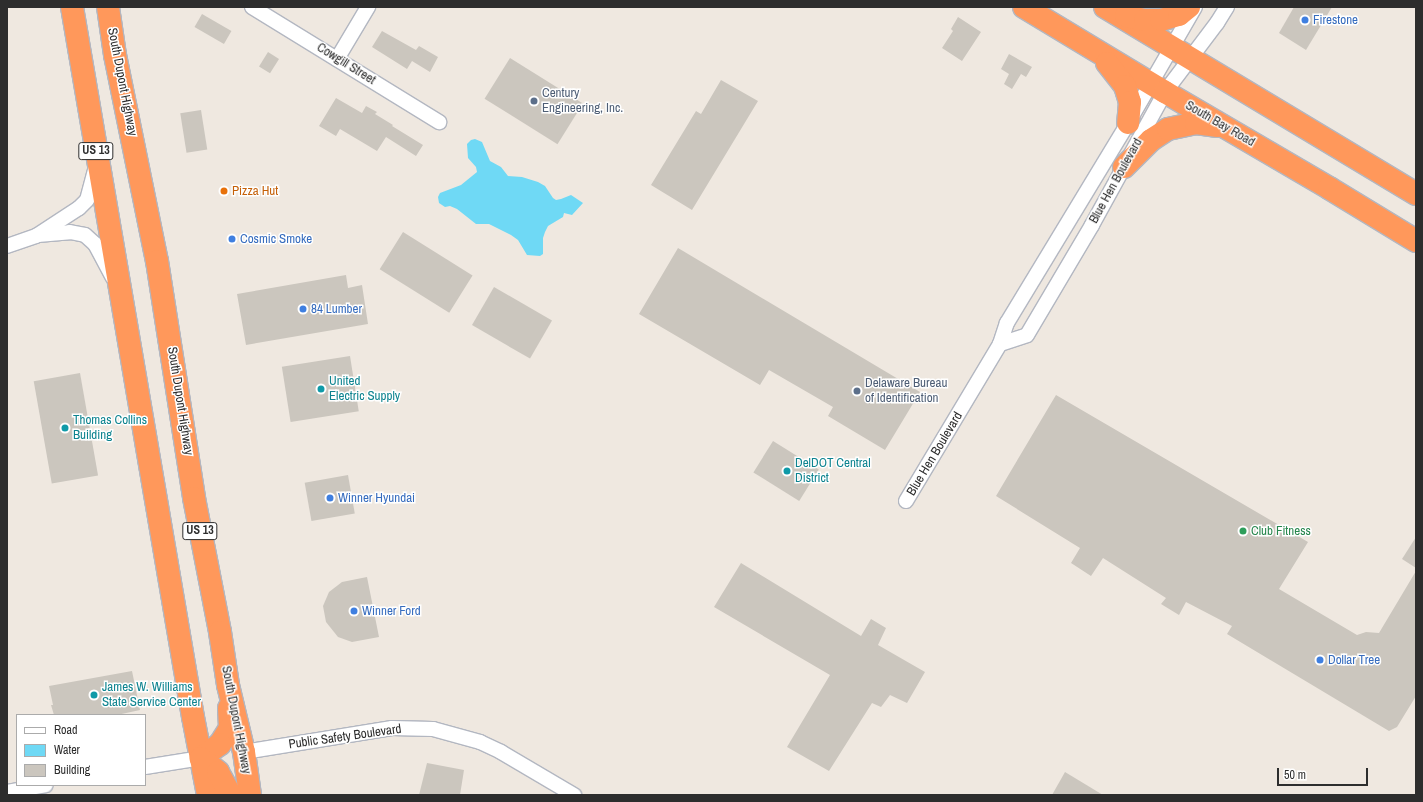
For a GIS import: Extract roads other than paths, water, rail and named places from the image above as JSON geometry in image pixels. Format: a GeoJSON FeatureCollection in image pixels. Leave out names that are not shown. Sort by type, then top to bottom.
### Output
{"type":"FeatureCollection","features":[{"type":"Feature","properties":{"kind":"highway","name":"US 13"},"geometry":{"type":"LineString","coordinates":[[72,7],[193,717],[208,793]]}},
{"type":"Feature","properties":{"kind":"highway"},"geometry":{"type":"LineString","coordinates":[[103,7],[115,55]]}},
{"type":"Feature","properties":{"kind":"highway","name":"South Dupont Highway"},"geometry":{"type":"LineString","coordinates":[[108,7],[115,55],[157,262],[194,498],[220,632],[228,685],[244,752],[250,795]]}},
{"type":"Feature","properties":{"kind":"highway","name":"South Bay Road"},"geometry":{"type":"LineString","coordinates":[[1024,7],[1416,241]]}},
{"type":"Feature","properties":{"kind":"highway"},"geometry":{"type":"LineString","coordinates":[[1109,10],[1131,18],[1161,20],[1179,15],[1189,7]]}},
{"type":"Feature","properties":{"kind":"highway"},"geometry":{"type":"LineString","coordinates":[[1109,10],[1416,194]]}},
{"type":"Feature","properties":{"kind":"highway"},"geometry":{"type":"LineString","coordinates":[[1092,48],[1116,73],[1125,86],[1130,102],[1128,123]]}},
{"type":"Feature","properties":{"kind":"highway"},"geometry":{"type":"LineString","coordinates":[[1124,167],[1151,140],[1168,129],[1196,123],[1227,128]]}},
{"type":"Feature","properties":{"kind":"highway"},"geometry":{"type":"LineString","coordinates":[[1329,188],[1416,224]]}},
{"type":"Feature","properties":{"kind":"highway"},"geometry":{"type":"LineString","coordinates":[[228,685],[230,728],[220,744],[201,758],[218,772],[231,795]]}},
{"type":"Feature","properties":{"kind":"highway"},"geometry":{"type":"LineString","coordinates":[[193,717],[220,744],[244,752]]}},
{"type":"Feature","properties":{"kind":"highway"},"geometry":{"type":"LineString","coordinates":[[208,793],[222,764],[244,752]]}},
{"type":"Feature","properties":{"kind":"street","name":"Cowgill Street"},"geometry":{"type":"LineString","coordinates":[[252,7],[439,122]]}},
{"type":"Feature","properties":{"kind":"street"},"geometry":{"type":"LineString","coordinates":[[337,59],[368,7]]}},
{"type":"Feature","properties":{"kind":"street","name":"Blue Hen Boulevard"},"geometry":{"type":"LineString","coordinates":[[1000,344],[1027,335],[1124,167],[1158,88],[1171,47],[1195,7]]}},
{"type":"Feature","properties":{"kind":"street","name":"Blue Hen Boulevard"},"geometry":{"type":"LineString","coordinates":[[906,501],[1000,344],[1007,323],[1128,123],[1158,88],[1190,59],[1227,7]]}},
{"type":"Feature","properties":{"kind":"street"},"geometry":{"type":"LineString","coordinates":[[36,236],[79,208],[87,200],[98,161]]}},
{"type":"Feature","properties":{"kind":"street"},"geometry":{"type":"LineString","coordinates":[[7,246],[36,236],[70,232],[85,235],[95,244],[121,294]]}},
{"type":"Feature","properties":{"kind":"street","name":"Public Safety Boulevard"},"geometry":{"type":"LineString","coordinates":[[244,752],[392,728],[433,729],[480,742],[501,752],[574,795]]}},
{"type":"Feature","properties":{"kind":"street"},"geometry":{"type":"LineString","coordinates":[[146,768],[201,758]]}},
{"type":"Feature","properties":{"kind":"street"},"geometry":{"type":"LineString","coordinates":[[7,792],[40,786]]}},
{"type":"Feature","properties":{"kind":"water"},"geometry":{"type":"Polygon","coordinates":[[[475,139],[482,142],[490,161],[501,167],[508,176],[522,177],[538,182],[545,186],[556,200],[571,195],[583,203],[572,215],[564,213],[563,217],[548,226],[543,238],[543,254],[540,256],[527,255],[518,240],[511,235],[489,224],[476,224],[457,209],[450,206],[445,207],[439,203],[438,197],[440,193],[461,185],[477,172],[476,167],[468,158],[467,144],[471,140],[475,139]]]}},
{"type":"Feature","properties":{"kind":"place","name":"Firestone"},"geometry":{"type":"Point","coordinates":[1305,20]}},
{"type":"Feature","properties":{"kind":"place","name":"Century Engineering, Inc."},"geometry":{"type":"Point","coordinates":[534,101]}},
{"type":"Feature","properties":{"kind":"place","name":"Pizza Hut"},"geometry":{"type":"Point","coordinates":[224,191]}},
{"type":"Feature","properties":{"kind":"place","name":"Cosmic Smoke"},"geometry":{"type":"Point","coordinates":[232,239]}},
{"type":"Feature","properties":{"kind":"place","name":"84 Lumber"},"geometry":{"type":"Point","coordinates":[303,309]}},
{"type":"Feature","properties":{"kind":"place","name":"United Electric Supply"},"geometry":{"type":"Point","coordinates":[321,389]}},
{"type":"Feature","properties":{"kind":"place","name":"Delaware Bureau of Identification"},"geometry":{"type":"Point","coordinates":[857,391]}},
{"type":"Feature","properties":{"kind":"place","name":"Thomas Collins Building"},"geometry":{"type":"Point","coordinates":[65,428]}},
{"type":"Feature","properties":{"kind":"place","name":"DelDOT Central District"},"geometry":{"type":"Point","coordinates":[787,471]}},
{"type":"Feature","properties":{"kind":"place","name":"Winner Hyundai"},"geometry":{"type":"Point","coordinates":[330,498]}},
{"type":"Feature","properties":{"kind":"place","name":"Club Fitness"},"geometry":{"type":"Point","coordinates":[1243,531]}},
{"type":"Feature","properties":{"kind":"place","name":"Winner Ford"},"geometry":{"type":"Point","coordinates":[354,611]}},
{"type":"Feature","properties":{"kind":"place","name":"Dollar Tree"},"geometry":{"type":"Point","coordinates":[1320,660]}},
{"type":"Feature","properties":{"kind":"place","name":"James W. Williams State Service Center"},"geometry":{"type":"Point","coordinates":[94,695]}}]}
